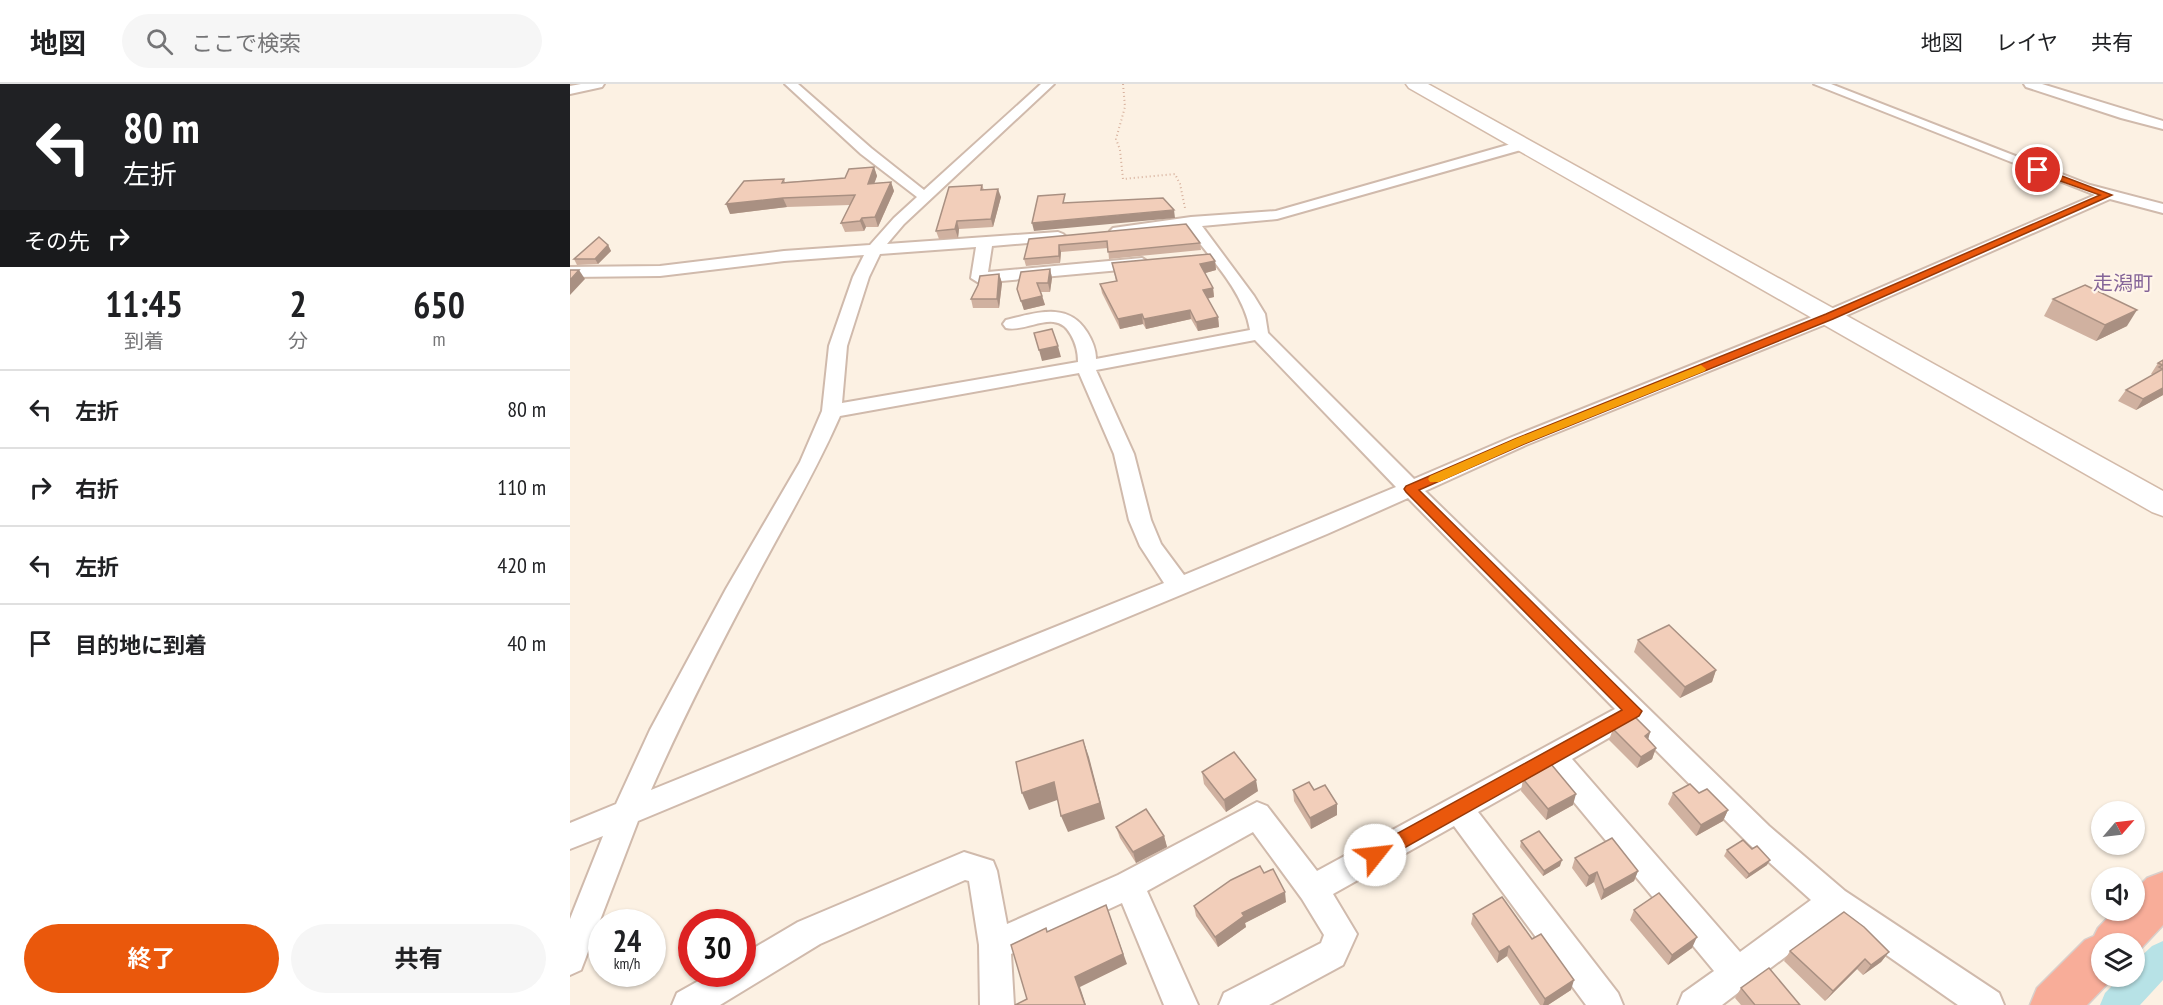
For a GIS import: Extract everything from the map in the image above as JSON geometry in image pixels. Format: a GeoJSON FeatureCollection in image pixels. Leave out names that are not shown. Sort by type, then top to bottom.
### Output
{"type":"FeatureCollection","features":[{"type":"Feature","properties":{"kind":"highway"},"geometry":{"type":"LineString","coordinates":[[2125,933],[2163,893]]}},
{"type":"Feature","properties":{"kind":"highway"},"geometry":{"type":"LineString","coordinates":[[2054,1005],[2091,967]]}},
{"type":"Feature","properties":{"kind":"street"},"geometry":{"type":"LineString","coordinates":[[570,90],[598,84]]}},
{"type":"Feature","properties":{"kind":"street"},"geometry":{"type":"LineString","coordinates":[[791,84],[866,152],[918,193],[926,195]]}},
{"type":"Feature","properties":{"kind":"street"},"geometry":{"type":"LineString","coordinates":[[570,959],[626,814],[660,738],[738,589],[810,462],[832,411],[838,346],[861,277],[874,250],[926,195],[1048,84]]}},
{"type":"Feature","properties":{"kind":"street"},"geometry":{"type":"LineString","coordinates":[[1415,84],[2163,505]]}},
{"type":"Feature","properties":{"kind":"street"},"geometry":{"type":"LineString","coordinates":[[1820,84],[2107,195],[2163,209]]}},
{"type":"Feature","properties":{"kind":"street"},"geometry":{"type":"LineString","coordinates":[[2030,84],[2163,125]]}},
{"type":"Feature","properties":{"kind":"street"},"geometry":{"type":"LineString","coordinates":[[1108,233],[1191,222],[1277,215],[1523,145]]}},
{"type":"Feature","properties":{"kind":"street"},"geometry":{"type":"LineString","coordinates":[[570,836],[1179,586],[1520,441],[1830,316],[2107,195]]}},
{"type":"Feature","properties":{"kind":"street"},"geometry":{"type":"LineString","coordinates":[[1191,222],[1203,257],[1246,296],[1256,314],[1259,334],[1411,489],[1759,835],[1834,901],[1987,1005]]}},
{"type":"Feature","properties":{"kind":"street"},"geometry":{"type":"LineString","coordinates":[[570,272],[660,271],[784,256],[1074,236]]}},
{"type":"Feature","properties":{"kind":"street"},"geometry":{"type":"LineString","coordinates":[[985,243],[979,278],[1096,262],[1156,262]]}},
{"type":"Feature","properties":{"kind":"street"},"geometry":{"type":"LineString","coordinates":[[1012,324],[1049,316],[1064,317],[1074,323],[1089,354],[1086,367],[1124,454],[1140,520],[1151,546],[1179,586]]}},
{"type":"Feature","properties":{"kind":"street"},"geometry":{"type":"LineString","coordinates":[[832,411],[1259,334]]}},
{"type":"Feature","properties":{"kind":"street"},"geometry":{"type":"LineString","coordinates":[[1313,890],[1634,711]]}},
{"type":"Feature","properties":{"kind":"street"},"geometry":{"type":"LineString","coordinates":[[1552,756],[1737,973]]}},
{"type":"Feature","properties":{"kind":"street"},"geometry":{"type":"LineString","coordinates":[[1458,809],[1606,1005]]}},
{"type":"Feature","properties":{"kind":"street"},"geometry":{"type":"LineString","coordinates":[[995,945],[1129,885],[1257,815],[1313,890],[1341,934],[1332,954],[1236,1005]]}},
{"type":"Feature","properties":{"kind":"street"},"geometry":{"type":"LineString","coordinates":[[689,1005],[809,933],[964,866],[982,871],[995,945],[997,1005]]}},
{"type":"Feature","properties":{"kind":"street"},"geometry":{"type":"LineString","coordinates":[[1129,885],[1181,1005]]}},
{"type":"Feature","properties":{"kind":"street"},"geometry":{"type":"LineString","coordinates":[[1695,1005],[1834,901]]}},
{"type":"Feature","properties":{"kind":"path"},"geometry":{"type":"LineString","coordinates":[[1124,84],[1122,87],[1125,107],[1116,139],[1120,150],[1123,179],[1175,174],[1180,184],[1186,214],[1191,222]]}},
{"type":"Feature","properties":{"kind":"building"},"geometry":{"type":"Polygon","coordinates":[[[874,167],[868,184],[891,182],[875,217],[862,218],[860,221],[841,223],[855,195],[783,198],[726,204],[744,181],[784,179],[782,183],[845,178],[849,169],[874,167]]]}},
{"type":"Feature","properties":{"kind":"building"},"geometry":{"type":"Polygon","coordinates":[[[982,185],[981,190],[998,189],[991,219],[957,221],[955,229],[936,231],[949,187],[982,185]]]}},
{"type":"Feature","properties":{"kind":"building"},"geometry":{"type":"Polygon","coordinates":[[[1065,194],[1063,203],[1163,198],[1174,210],[1032,223],[1038,196],[1065,194]]]}},
{"type":"Feature","properties":{"kind":"building"},"geometry":{"type":"Polygon","coordinates":[[[1186,224],[1200,243],[1108,252],[1107,241],[1059,245],[1059,256],[1024,259],[1029,239],[1186,224]]]}},
{"type":"Feature","properties":{"kind":"building"},"geometry":{"type":"Polygon","coordinates":[[[599,237],[608,245],[595,259],[574,259],[599,237]]]}},
{"type":"Feature","properties":{"kind":"building"},"geometry":{"type":"Polygon","coordinates":[[[1210,254],[1215,261],[1200,264],[1213,288],[1203,290],[1218,317],[1196,322],[1190,310],[1144,319],[1142,314],[1118,319],[1100,284],[1117,281],[1112,263],[1210,254]]]}},
{"type":"Feature","properties":{"kind":"building"},"geometry":{"type":"Polygon","coordinates":[[[1050,269],[1048,283],[1037,283],[1042,296],[1021,301],[1017,289],[1021,272],[1050,269]]]}},
{"type":"Feature","properties":{"kind":"building"},"geometry":{"type":"Polygon","coordinates":[[[570,270],[579,270],[570,280],[570,270]]]}},
{"type":"Feature","properties":{"kind":"building"},"geometry":{"type":"Polygon","coordinates":[[[999,274],[997,299],[971,299],[980,276],[999,274]]]}},
{"type":"Feature","properties":{"kind":"building"},"geometry":{"type":"Polygon","coordinates":[[[2085,285],[2137,310],[2105,325],[2053,299],[2085,285]]]}},
{"type":"Feature","properties":{"kind":"building"},"geometry":{"type":"Polygon","coordinates":[[[1052,329],[1058,346],[1039,350],[1034,333],[1052,329]]]}},
{"type":"Feature","properties":{"kind":"building"},"geometry":{"type":"Polygon","coordinates":[[[2163,369],[2163,388],[2143,399],[2126,390],[2163,369]]]}},
{"type":"Feature","properties":{"kind":"building"},"geometry":{"type":"Polygon","coordinates":[[[1669,625],[1716,670],[1685,687],[1638,640],[1669,625]]]}},
{"type":"Feature","properties":{"kind":"building"},"geometry":{"type":"Polygon","coordinates":[[[1634,716],[1650,732],[1645,736],[1656,748],[1641,757],[1613,729],[1634,716]]]}},
{"type":"Feature","properties":{"kind":"building"},"geometry":{"type":"Polygon","coordinates":[[[1083,740],[1100,803],[1061,816],[1054,782],[1022,793],[1016,762],[1083,740]]]}},
{"type":"Feature","properties":{"kind":"building"},"geometry":{"type":"Polygon","coordinates":[[[1234,752],[1256,780],[1224,800],[1202,772],[1234,752]]]}},
{"type":"Feature","properties":{"kind":"building"},"geometry":{"type":"Polygon","coordinates":[[[1551,764],[1576,794],[1548,809],[1523,779],[1551,764]]]}},
{"type":"Feature","properties":{"kind":"building"},"geometry":{"type":"Polygon","coordinates":[[[1309,782],[1314,790],[1325,785],[1337,804],[1310,818],[1293,790],[1309,782]]]}},
{"type":"Feature","properties":{"kind":"building"},"geometry":{"type":"Polygon","coordinates":[[[1690,784],[1699,793],[1707,789],[1728,810],[1701,825],[1673,793],[1690,784]]]}},
{"type":"Feature","properties":{"kind":"building"},"geometry":{"type":"Polygon","coordinates":[[[1146,809],[1164,836],[1133,852],[1116,827],[1146,809]]]}},
{"type":"Feature","properties":{"kind":"building"},"geometry":{"type":"Polygon","coordinates":[[[1539,831],[1562,860],[1544,871],[1521,841],[1539,831]]]}},
{"type":"Feature","properties":{"kind":"building"},"geometry":{"type":"Polygon","coordinates":[[[1612,838],[1638,871],[1604,890],[1597,872],[1589,876],[1575,858],[1612,838]]]}},
{"type":"Feature","properties":{"kind":"building"},"geometry":{"type":"Polygon","coordinates":[[[1743,840],[1752,849],[1757,846],[1770,860],[1749,874],[1727,850],[1743,840]]]}},
{"type":"Feature","properties":{"kind":"building"},"geometry":{"type":"Polygon","coordinates":[[[1260,866],[1264,873],[1273,869],[1285,892],[1242,913],[1244,916],[1215,937],[1194,906],[1231,880],[1260,866]]]}},
{"type":"Feature","properties":{"kind":"building"},"geometry":{"type":"Polygon","coordinates":[[[1659,893],[1697,937],[1672,955],[1634,910],[1659,893]]]}},
{"type":"Feature","properties":{"kind":"building"},"geometry":{"type":"Polygon","coordinates":[[[1502,897],[1532,939],[1541,934],[1574,980],[1545,999],[1509,946],[1499,952],[1473,914],[1502,897]]]}},
{"type":"Feature","properties":{"kind":"building"},"geometry":{"type":"Polygon","coordinates":[[[1106,905],[1123,954],[1075,977],[1085,1005],[1015,1005],[1027,999],[1011,945],[1046,928],[1047,932],[1106,905]]]}},
{"type":"Feature","properties":{"kind":"building"},"geometry":{"type":"Polygon","coordinates":[[[1844,912],[1864,927],[1889,952],[1871,965],[1865,959],[1833,991],[1790,951],[1844,912]]]}},
{"type":"Feature","properties":{"kind":"building"},"geometry":{"type":"Polygon","coordinates":[[[1769,968],[1800,1005],[1755,1005],[1741,988],[1769,968]]]}},
{"type":"Feature","properties":{"kind":"waterway"},"geometry":{"type":"LineString","coordinates":[[2117,1005],[2163,957]]}},
{"type":"Feature","properties":{"kind":"slow traffic"},"geometry":{"type":"LineString","coordinates":[[1435,479],[1520,441],[1701,369]]}},
{"type":"Feature","properties":{"kind":"district","name":"走潟町"},"geometry":{"type":"Point","coordinates":[2123,283]}},
{"type":"Feature","properties":{"kind":"route"},"geometry":{"type":"LineString","coordinates":[[1375,855],[1634,711],[1411,489],[1520,441],[1830,316],[2107,195],[2038,170]]}}]}
